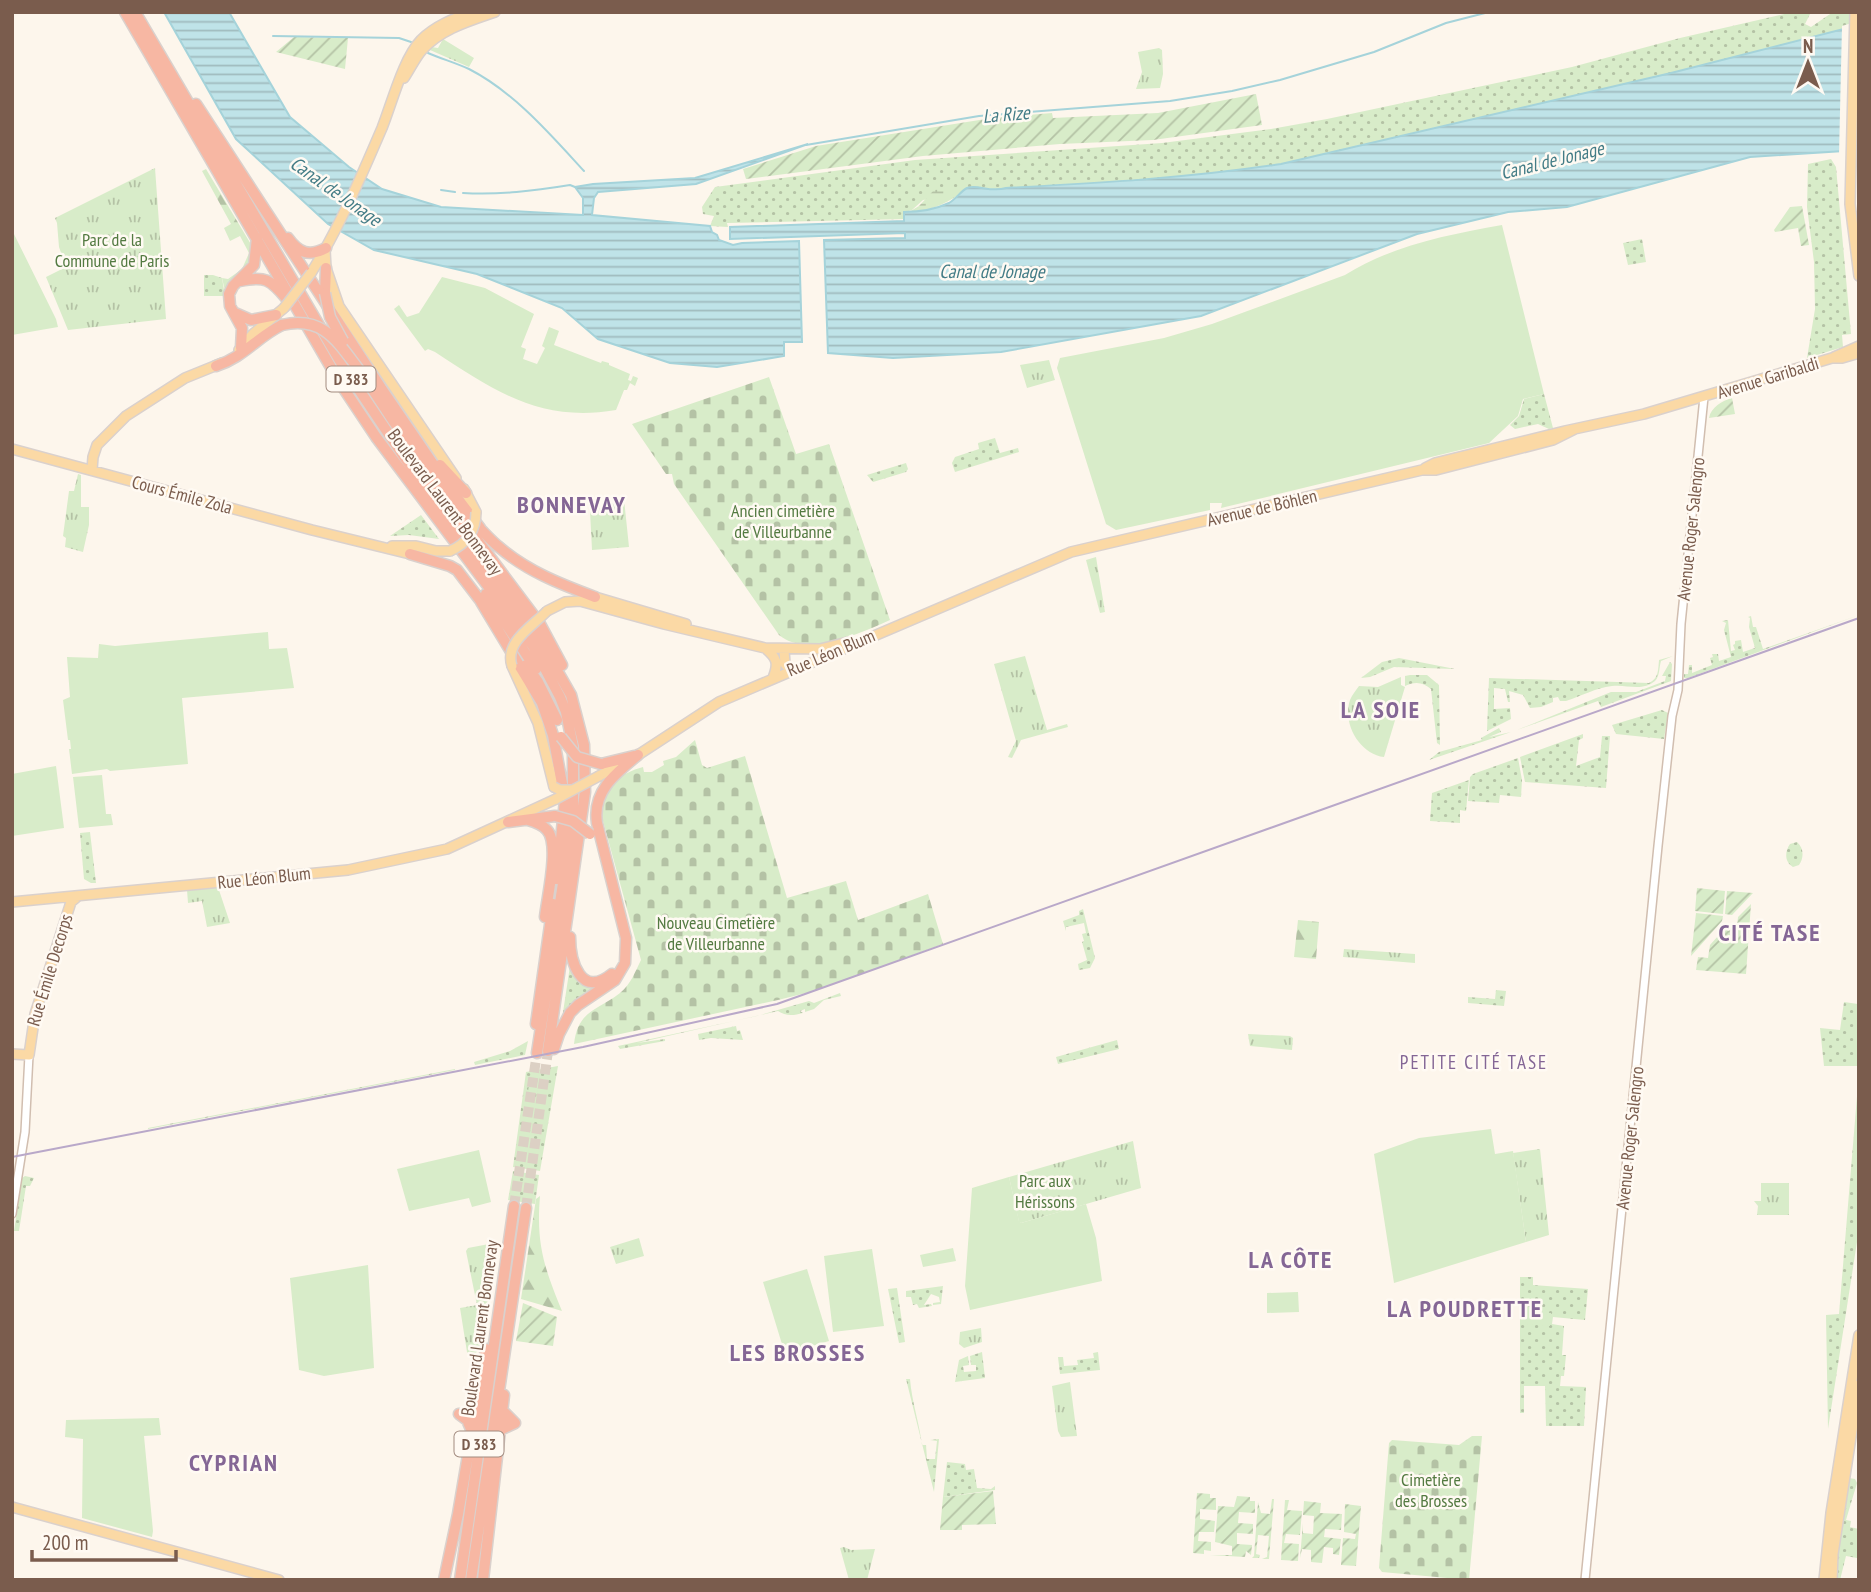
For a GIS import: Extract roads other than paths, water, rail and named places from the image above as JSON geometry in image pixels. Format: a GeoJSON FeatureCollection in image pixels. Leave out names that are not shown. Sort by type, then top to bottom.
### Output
{"type":"FeatureCollection","features":[{"type":"Feature","properties":{"kind":"highway","name":"Boulevard Laurent Bonnevay"},"geometry":{"type":"LineString","coordinates":[[125,12],[341,383],[452,547],[533,646],[560,697],[573,747],[573,818],[538,1039],[546,1051]]}},
{"type":"Feature","properties":{"kind":"highway","name":"Boulevard Laurent Bonnevay"},"geometry":{"type":"LineString","coordinates":[[135,12],[323,333],[385,431],[532,628],[566,682],[580,724],[585,767],[583,817],[546,1051]]}},
{"type":"Feature","properties":{"kind":"highway"},"geometry":{"type":"LineString","coordinates":[[162,60],[178,75],[239,174],[430,451],[466,493]]}},
{"type":"Feature","properties":{"kind":"highway"},"geometry":{"type":"LineString","coordinates":[[239,174],[248,180],[298,249],[310,254],[327,245]]}},
{"type":"Feature","properties":{"kind":"highway"},"geometry":{"type":"LineString","coordinates":[[241,348],[242,328],[229,302],[229,294],[233,286],[254,265],[257,238]]}},
{"type":"Feature","properties":{"kind":"highway"},"geometry":{"type":"LineString","coordinates":[[326,268],[321,291],[330,317],[363,375],[433,481],[540,624],[565,670],[566,682]]}},
{"type":"Feature","properties":{"kind":"highway"},"geometry":{"type":"LineString","coordinates":[[239,281],[267,279],[296,306]]}},
{"type":"Feature","properties":{"kind":"highway"},"geometry":{"type":"LineString","coordinates":[[321,291],[396,410],[480,528]]}},
{"type":"Feature","properties":{"kind":"highway"},"geometry":{"type":"LineString","coordinates":[[234,313],[251,320],[280,311]]}},
{"type":"Feature","properties":{"kind":"highway"},"geometry":{"type":"LineString","coordinates":[[216,366],[235,360],[282,325],[307,324],[330,333],[363,375]]}},
{"type":"Feature","properties":{"kind":"highway"},"geometry":{"type":"LineString","coordinates":[[242,328],[253,334]]}},
{"type":"Feature","properties":{"kind":"highway"},"geometry":{"type":"LineString","coordinates":[[433,481],[498,546],[519,562],[555,582],[595,597]]}},
{"type":"Feature","properties":{"kind":"highway"},"geometry":{"type":"LineString","coordinates":[[452,547],[541,676],[550,693],[561,737],[577,757],[601,764],[638,755]]}},
{"type":"Feature","properties":{"kind":"highway"},"geometry":{"type":"LineString","coordinates":[[406,550],[457,570],[538,682],[557,720]]}},
{"type":"Feature","properties":{"kind":"highway"},"geometry":{"type":"LineString","coordinates":[[481,602],[534,689],[547,716],[564,786],[564,829],[542,972],[536,1026],[538,1039]]}},
{"type":"Feature","properties":{"kind":"highway"},"geometry":{"type":"LineString","coordinates":[[512,666],[530,693],[543,722],[564,829]]}},
{"type":"Feature","properties":{"kind":"highway"},"geometry":{"type":"LineString","coordinates":[[546,1051],[570,1013],[615,980],[625,963],[626,938],[595,807],[597,798],[607,783],[638,755]]}},
{"type":"Feature","properties":{"kind":"highway"},"geometry":{"type":"LineString","coordinates":[[508,822],[555,816],[573,821],[590,834],[599,853],[621,939],[621,956],[617,969],[609,977],[590,981],[583,978],[574,967],[570,953],[569,913]]}},
{"type":"Feature","properties":{"kind":"highway"},"geometry":{"type":"LineString","coordinates":[[528,820],[547,829],[552,837],[553,852],[540,962],[542,972]]}},
{"type":"Feature","properties":{"kind":"highway","name":"Boulevard Laurent Bonnevay"},"geometry":{"type":"LineString","coordinates":[[460,1580],[514,1206]]}},
{"type":"Feature","properties":{"kind":"highway","name":"Boulevard Laurent Bonnevay"},"geometry":{"type":"LineString","coordinates":[[471,1580],[526,1208]]}},
{"type":"Feature","properties":{"kind":"highway"},"geometry":{"type":"LineString","coordinates":[[444,1580],[458,1514],[488,1335],[498,1308]]}},
{"type":"Feature","properties":{"kind":"highway"},"geometry":{"type":"LineString","coordinates":[[483,1580],[500,1430],[515,1423],[503,1411],[509,1347],[507,1332]]}},
{"type":"Feature","properties":{"kind":"highway"},"geometry":{"type":"LineString","coordinates":[[471,1430],[467,1420],[459,1413],[468,1413],[476,1406]]}},
{"type":"Feature","properties":{"kind":"main road"},"geometry":{"type":"LineString","coordinates":[[92,470],[97,445],[126,416],[185,378],[216,366],[241,348],[280,311],[311,273],[327,245],[399,85],[420,47],[434,29],[472,12]]}},
{"type":"Feature","properties":{"kind":"main road"},"geometry":{"type":"LineString","coordinates":[[420,47],[450,29],[495,12]]}},
{"type":"Feature","properties":{"kind":"main road"},"geometry":{"type":"LineString","coordinates":[[1855,12],[1851,167],[1852,225],[1859,276]]}},
{"type":"Feature","properties":{"kind":"main road"},"geometry":{"type":"LineString","coordinates":[[327,245],[326,268],[339,306],[466,493],[476,512],[476,522],[470,536],[463,544],[452,547]]}},
{"type":"Feature","properties":{"kind":"main road","name":"Avenue Garibaldi"},"geometry":{"type":"LineString","coordinates":[[1704,397],[1832,358],[1859,346]]}},
{"type":"Feature","properties":{"kind":"main road","name":"Avenue Garibaldi"},"geometry":{"type":"LineString","coordinates":[[1832,358],[1859,354]]}},
{"type":"Feature","properties":{"kind":"main road","name":"Avenue de Böhlen"},"geometry":{"type":"LineString","coordinates":[[1422,470],[1435,463],[1644,414],[1704,397]]}},
{"type":"Feature","properties":{"kind":"main road","name":"Avenue de Böhlen"},"geometry":{"type":"LineString","coordinates":[[1102,544],[1422,470],[1436,470],[1553,440],[1575,429]]}},
{"type":"Feature","properties":{"kind":"main road","name":"Avenue de Böhlen"},"geometry":{"type":"LineString","coordinates":[[1541,443],[1553,437],[1552,434]]}},
{"type":"Feature","properties":{"kind":"main road","name":"Cours Émile Zola"},"geometry":{"type":"LineString","coordinates":[[12,449],[352,540],[406,550],[452,547]]}},
{"type":"Feature","properties":{"kind":"main road","name":"Rue Léon Blum"},"geometry":{"type":"LineString","coordinates":[[12,902],[348,870],[447,849],[556,799],[638,755],[719,702],[1048,561],[1102,544]]}},
{"type":"Feature","properties":{"kind":"main road"},"geometry":{"type":"LineString","coordinates":[[595,597],[721,636]]}},
{"type":"Feature","properties":{"kind":"main road"},"geometry":{"type":"LineString","coordinates":[[573,789],[560,790],[553,786],[538,723],[510,656],[512,647],[547,611],[565,602],[580,601],[664,624],[784,650],[831,648],[880,632]]}},
{"type":"Feature","properties":{"kind":"main road"},"geometry":{"type":"LineString","coordinates":[[765,648],[776,657],[774,678]]}},
{"type":"Feature","properties":{"kind":"main road"},"geometry":{"type":"LineString","coordinates":[[784,650],[792,658],[791,671]]}},
{"type":"Feature","properties":{"kind":"main road","name":"Rue Léon Blum"},"geometry":{"type":"LineString","coordinates":[[508,822],[546,799],[553,786]]}},
{"type":"Feature","properties":{"kind":"main road","name":"Rue Émile Decorps"},"geometry":{"type":"LineString","coordinates":[[29,1055],[35,1014],[71,902],[79,896]]}},
{"type":"Feature","properties":{"kind":"main road"},"geometry":{"type":"LineString","coordinates":[[12,1054],[29,1055]]}},
{"type":"Feature","properties":{"kind":"main road"},"geometry":{"type":"LineString","coordinates":[[1824,1580],[1831,1513],[1859,1335]]}},
{"type":"Feature","properties":{"kind":"main road"},"geometry":{"type":"LineString","coordinates":[[1832,1580],[1833,1554],[1859,1385]]}},
{"type":"Feature","properties":{"kind":"main road"},"geometry":{"type":"LineString","coordinates":[[12,1507],[279,1580]]}},
{"type":"Feature","properties":{"kind":"street","name":"Avenue Roger Salengro"},"geometry":{"type":"LineString","coordinates":[[1585,1580],[1704,397]]}},
{"type":"Feature","properties":{"kind":"street","name":"Rue Émile Decorps"},"geometry":{"type":"LineString","coordinates":[[12,1214],[24,1132],[29,1055]]}},
{"type":"Feature","properties":{"kind":"water","name":"Canal de Jonage"},"geometry":{"type":"Polygon","coordinates":[[[164,12],[229,12],[290,117],[349,167],[382,189],[441,207],[583,215],[583,198],[575,187],[695,178],[808,144],[696,184],[598,192],[594,198],[592,215],[710,226],[719,240],[733,245],[799,241],[802,342],[784,342],[784,356],[717,367],[670,363],[598,339],[562,308],[477,274],[374,250],[328,224],[236,139],[164,12]]]}},
{"type":"Feature","properties":{"kind":"water","name":"Canal de Jonage"},"geometry":{"type":"Polygon","coordinates":[[[1859,25],[1859,150],[1750,157],[1567,207],[1508,212],[1417,234],[1201,316],[1001,352],[893,358],[828,353],[824,240],[905,238],[905,233],[730,239],[730,227],[904,221],[904,212],[944,205],[971,187],[995,190],[1144,179],[1281,164],[1671,73],[1859,25]]]}},
{"type":"Feature","properties":{"kind":"waterway","name":"La Rize"},"geometry":{"type":"LineString","coordinates":[[806,145],[979,116],[1170,101],[1232,91],[1280,80],[1374,52],[1446,23],[1489,12]]}},
{"type":"Feature","properties":{"kind":"waterway"},"geometry":{"type":"LineString","coordinates":[[273,36],[399,38],[411,42]]}},
{"type":"Feature","properties":{"kind":"waterway"},"geometry":{"type":"LineString","coordinates":[[428,53],[469,69],[501,89],[531,115],[584,171]]}},
{"type":"Feature","properties":{"kind":"waterway"},"geometry":{"type":"LineString","coordinates":[[463,193],[516,192],[570,185],[575,187]]}},
{"type":"Feature","properties":{"kind":"waterway"},"geometry":{"type":"LineString","coordinates":[[441,190],[455,192]]}},
{"type":"Feature","properties":{"kind":"tunnel"},"geometry":{"type":"LineString","coordinates":[[526,1208],[548,1051]]}},
{"type":"Feature","properties":{"kind":"tunnel"},"geometry":{"type":"LineString","coordinates":[[514,1206],[537,1053]]}},
{"type":"Feature","properties":{"kind":"tram line"},"geometry":{"type":"LineString","coordinates":[[12,1157],[583,1047],[777,1004],[1859,618]]}},
{"type":"Feature","properties":{"kind":"district","name":"BONNEVAY"},"geometry":{"type":"Point","coordinates":[572,505]}},
{"type":"Feature","properties":{"kind":"district","name":"LA SOIE"},"geometry":{"type":"Point","coordinates":[1381,710]}},
{"type":"Feature","properties":{"kind":"district","name":"CITÉ TASE"},"geometry":{"type":"Point","coordinates":[1770,933]}},
{"type":"Feature","properties":{"kind":"district","name":"PETITE CITÉ TASE"},"geometry":{"type":"Point","coordinates":[1474,1062]}},
{"type":"Feature","properties":{"kind":"district","name":"LA CÔTE"},"geometry":{"type":"Point","coordinates":[1291,1260]}},
{"type":"Feature","properties":{"kind":"district","name":"LA POUDRETTE"},"geometry":{"type":"Point","coordinates":[1465,1309]}},
{"type":"Feature","properties":{"kind":"district","name":"LES BROSSES"},"geometry":{"type":"Point","coordinates":[798,1353]}},
{"type":"Feature","properties":{"kind":"district","name":"CYPRIAN"},"geometry":{"type":"Point","coordinates":[234,1463]}},
{"type":"Feature","properties":{"kind":"park label","name":"Parc de la Commune de Paris"},"geometry":{"type":"Point","coordinates":[112,250]}},
{"type":"Feature","properties":{"kind":"park label","name":"Ancien cimetière de Villeurbanne"},"geometry":{"type":"Point","coordinates":[783,521]}},
{"type":"Feature","properties":{"kind":"park label","name":"Nouveau Cimetière de Villeurbanne"},"geometry":{"type":"Point","coordinates":[716,933]}},
{"type":"Feature","properties":{"kind":"park label","name":"Parc aux Hérissons"},"geometry":{"type":"Point","coordinates":[1045,1191]}},
{"type":"Feature","properties":{"kind":"park label","name":"Cimetière des Brosses"},"geometry":{"type":"Point","coordinates":[1431,1490]}}]}
